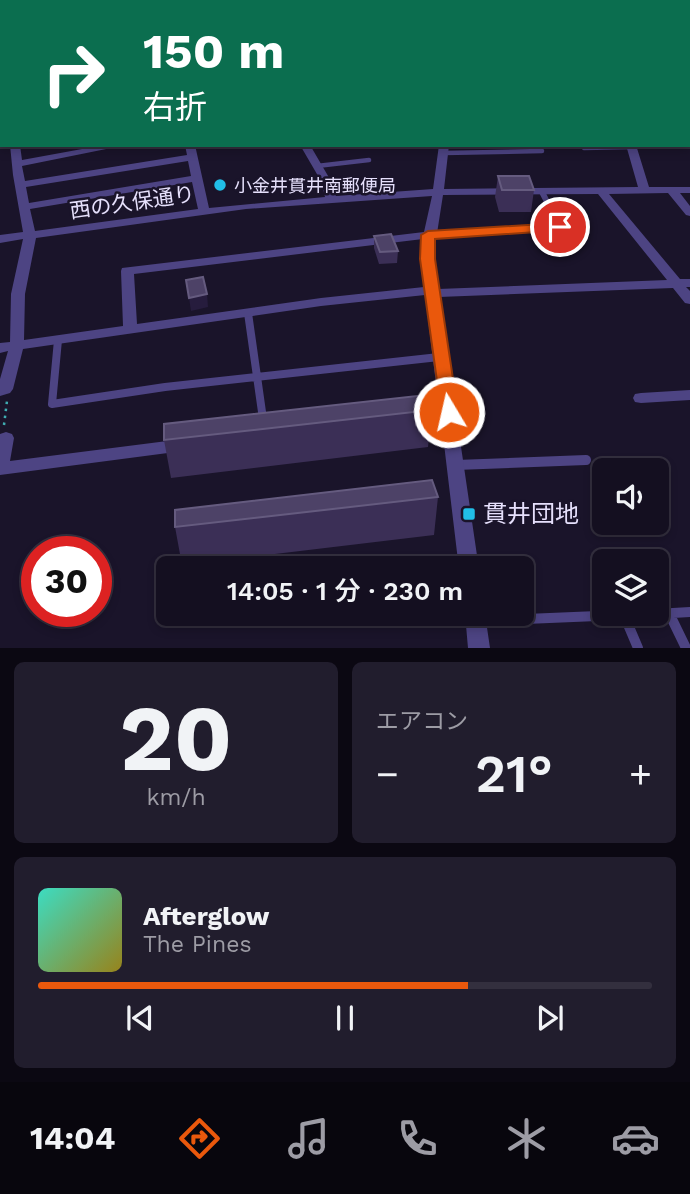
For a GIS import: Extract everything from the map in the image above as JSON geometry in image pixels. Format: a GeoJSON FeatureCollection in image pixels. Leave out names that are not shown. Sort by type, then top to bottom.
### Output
{"type":"FeatureCollection","features":[{"type":"Feature","properties":{"kind":"street"},"geometry":{"type":"LineString","coordinates":[[2,390],[17,345],[18,294],[30,236],[16,147]]}},
{"type":"Feature","properties":{"kind":"street"},"geometry":{"type":"LineString","coordinates":[[19,164],[110,147]]}},
{"type":"Feature","properties":{"kind":"street"},"geometry":{"type":"LineString","coordinates":[[306,147],[332,200]]}},
{"type":"Feature","properties":{"kind":"street"},"geometry":{"type":"LineString","coordinates":[[631,147],[645,191]]}},
{"type":"Feature","properties":{"kind":"street"},"geometry":{"type":"LineString","coordinates":[[444,149],[443,175],[428,235],[439,356],[467,556]]}},
{"type":"Feature","properties":{"kind":"street"},"geometry":{"type":"LineString","coordinates":[[21,185],[192,151],[204,211]]}},
{"type":"Feature","properties":{"kind":"street"},"geometry":{"type":"LineString","coordinates":[[24,207],[197,178]]}},
{"type":"Feature","properties":{"kind":"street"},"geometry":{"type":"LineString","coordinates":[[671,190],[690,213]]}},
{"type":"Feature","properties":{"kind":"street","name":"西の久保通り"},"geometry":{"type":"LineString","coordinates":[[0,239],[204,211],[438,192],[690,190]]}},
{"type":"Feature","properties":{"kind":"street"},"geometry":{"type":"LineString","coordinates":[[602,192],[674,284],[690,300]]}},
{"type":"Feature","properties":{"kind":"street"},"geometry":{"type":"LineString","coordinates":[[130,328],[127,271],[428,235]]}},
{"type":"Feature","properties":{"kind":"street"},"geometry":{"type":"LineString","coordinates":[[0,348],[130,328],[432,292],[690,284]]}},
{"type":"Feature","properties":{"kind":"street"},"geometry":{"type":"LineString","coordinates":[[641,398],[690,395]]}},
{"type":"Feature","properties":{"kind":"street"},"geometry":{"type":"LineString","coordinates":[[396,418],[449,412]]}},
{"type":"Feature","properties":{"kind":"street"},"geometry":{"type":"LineString","coordinates":[[6,438],[0,468],[199,443]]}},
{"type":"Feature","properties":{"kind":"street"},"geometry":{"type":"LineString","coordinates":[[477,626],[479,648]]}},
{"type":"Feature","properties":{"kind":"lane"},"geometry":{"type":"LineString","coordinates":[[504,147],[507,152]]}},
{"type":"Feature","properties":{"kind":"lane"},"geometry":{"type":"LineString","coordinates":[[444,149],[542,151],[539,147]]}},
{"type":"Feature","properties":{"kind":"lane"},"geometry":{"type":"LineString","coordinates":[[584,147],[608,147]]}},
{"type":"Feature","properties":{"kind":"lane"},"geometry":{"type":"LineString","coordinates":[[317,166],[369,160]]}},
{"type":"Feature","properties":{"kind":"lane"},"geometry":{"type":"LineString","coordinates":[[428,235],[560,227],[542,192]]}},
{"type":"Feature","properties":{"kind":"lane"},"geometry":{"type":"LineString","coordinates":[[248,313],[266,434]]}},
{"type":"Feature","properties":{"kind":"lane"},"geometry":{"type":"LineString","coordinates":[[58,340],[52,404],[165,387],[439,356]]}},
{"type":"Feature","properties":{"kind":"lane"},"geometry":{"type":"LineString","coordinates":[[456,465],[586,460]]}},
{"type":"Feature","properties":{"kind":"lane"},"geometry":{"type":"LineString","coordinates":[[686,648],[669,613],[690,612]]}},
{"type":"Feature","properties":{"kind":"lane"},"geometry":{"type":"LineString","coordinates":[[534,617],[592,616]]}},
{"type":"Feature","properties":{"kind":"lane"},"geometry":{"type":"LineString","coordinates":[[629,626],[638,648]]}},
{"type":"Feature","properties":{"kind":"path"},"geometry":{"type":"LineString","coordinates":[[2,390],[8,393],[2,435],[6,438]]}},
{"type":"Feature","properties":{"kind":"building"},"geometry":{"type":"Polygon","coordinates":[[[498,176],[529,176],[534,190],[502,190],[498,176]]]}},
{"type":"Feature","properties":{"kind":"building"},"geometry":{"type":"Polygon","coordinates":[[[391,234],[398,251],[380,252],[374,236],[391,234]]]}},
{"type":"Feature","properties":{"kind":"building"},"geometry":{"type":"Polygon","coordinates":[[[203,277],[207,294],[189,298],[186,280],[203,277]]]}},
{"type":"Feature","properties":{"kind":"building"},"geometry":{"type":"Polygon","coordinates":[[[426,395],[432,410],[164,440],[164,424],[426,395]]]}},
{"type":"Feature","properties":{"kind":"building"},"geometry":{"type":"Polygon","coordinates":[[[432,480],[438,497],[175,527],[175,510],[432,480]]]}},
{"type":"Feature","properties":{"kind":"place","name":"小金井貫井南郵便局"},"geometry":{"type":"Point","coordinates":[220,185]}},
{"type":"Feature","properties":{"kind":"place","name":"貫井団地"},"geometry":{"type":"Point","coordinates":[469,514]}},
{"type":"Feature","properties":{"kind":"route"},"geometry":{"type":"LineString","coordinates":[[449,412],[439,356],[428,259],[428,235],[560,227]]}}]}
